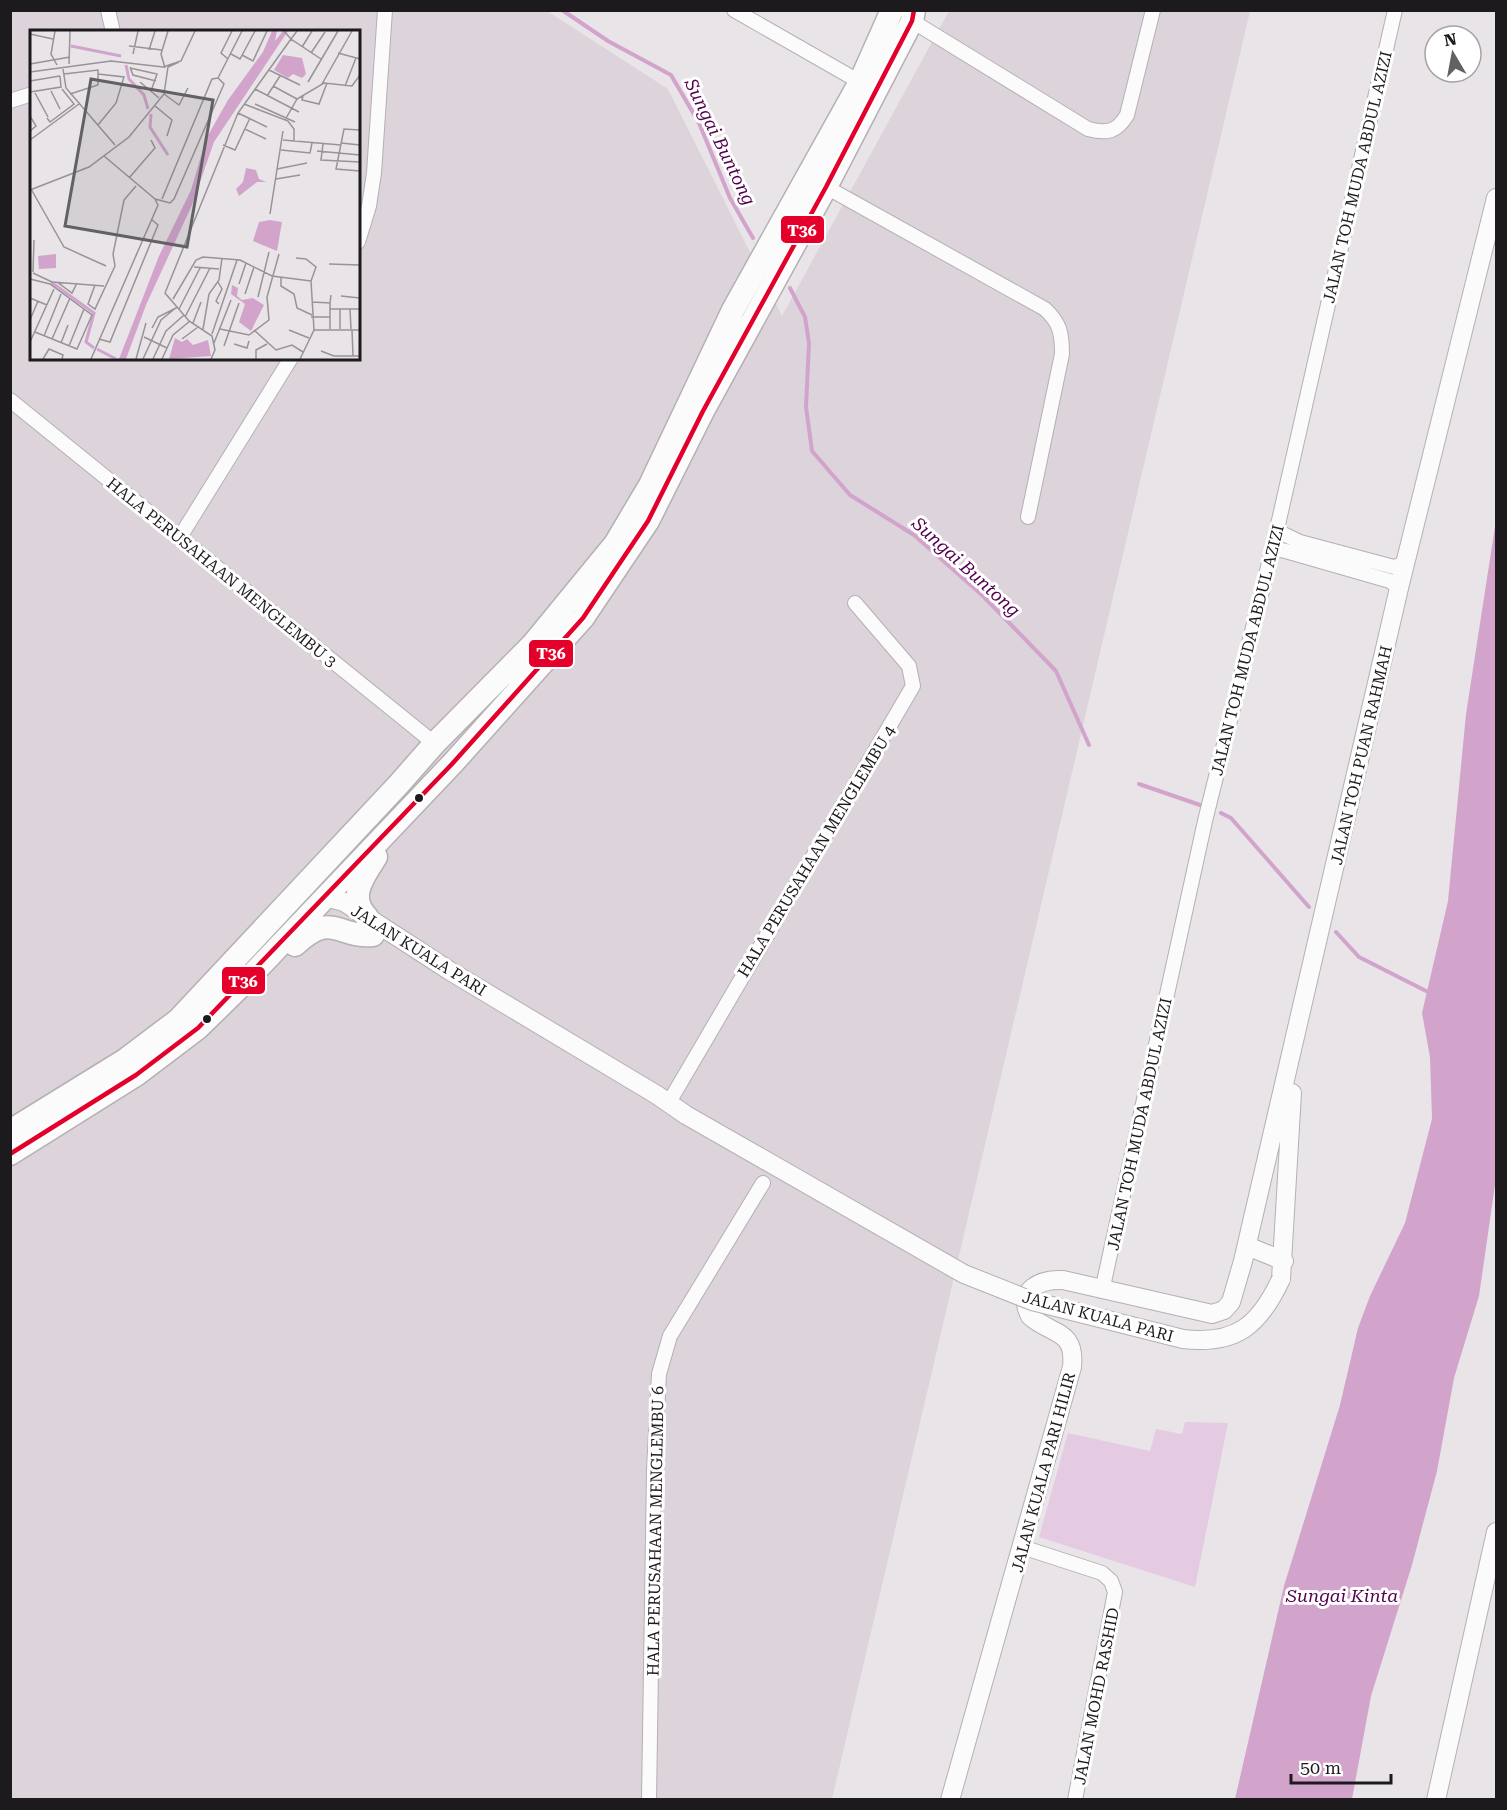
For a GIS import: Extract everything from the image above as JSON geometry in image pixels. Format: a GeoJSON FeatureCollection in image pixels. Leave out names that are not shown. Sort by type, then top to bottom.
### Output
{"type":"FeatureCollection","features":[{"type":"Feature","properties":{"kind":"main road"},"geometry":{"type":"LineString","coordinates":[[189,1023],[434,743],[533,644],[615,544],[650,484],[733,310],[860,82],[892,10]]}},
{"type":"Feature","properties":{"kind":"main road"},"geometry":{"type":"LineString","coordinates":[[10,1154],[136,1075],[189,1023],[299,904],[310,899],[326,897],[583,618],[648,521],[703,411],[826,187],[913,16]]}},
{"type":"Feature","properties":{"kind":"main road"},"geometry":{"type":"LineString","coordinates":[[326,897],[331,872],[422,770],[432,754],[434,743]]}},
{"type":"Feature","properties":{"kind":"main road"},"geometry":{"type":"LineString","coordinates":[[10,1131],[125,1060],[248,990],[303,937],[317,929],[329,926],[365,935],[370,926],[360,910],[357,900],[358,890],[390,828]]}},
{"type":"Feature","properties":{"kind":"street"},"geometry":{"type":"LineString","coordinates":[[108,10],[113,30]]}},
{"type":"Feature","properties":{"kind":"street"},"geometry":{"type":"LineString","coordinates":[[360,235],[369,206],[374,173],[385,10]]}},
{"type":"Feature","properties":{"kind":"street"},"geometry":{"type":"LineString","coordinates":[[734,10],[750,15],[860,82]]}},
{"type":"Feature","properties":{"kind":"street"},"geometry":{"type":"LineString","coordinates":[[913,16],[1088,129],[1102,133],[1120,126],[1127,115],[1153,10]]}},
{"type":"Feature","properties":{"kind":"street","name":"JALAN TOH MUDA ABDUL AZIZI"},"geometry":{"type":"LineString","coordinates":[[1102,1291],[1205,820],[1277,531],[1395,10]]}},
{"type":"Feature","properties":{"kind":"street"},"geometry":{"type":"LineString","coordinates":[[10,101],[30,95]]}},
{"type":"Feature","properties":{"kind":"street"},"geometry":{"type":"LineString","coordinates":[[826,187],[1045,309],[1057,321],[1062,334],[1062,354],[1028,517]]}},
{"type":"Feature","properties":{"kind":"street","name":"JALAN TOH PUAN RAHMAH"},"geometry":{"type":"LineString","coordinates":[[1224,1310],[1231,1302],[1247,1246],[1399,588],[1497,198]]}},
{"type":"Feature","properties":{"kind":"street"},"geometry":{"type":"LineString","coordinates":[[180,537],[290,360]]}},
{"type":"Feature","properties":{"kind":"street","name":"HALA PERUSAHAAN MENGLEMBU 3"},"geometry":{"type":"LineString","coordinates":[[10,400],[434,743]]}},
{"type":"Feature","properties":{"kind":"street"},"geometry":{"type":"LineString","coordinates":[[1277,531],[1298,548],[1390,580],[1399,588]]}},
{"type":"Feature","properties":{"kind":"street"},"geometry":{"type":"LineString","coordinates":[[1272,551],[1298,548],[1394,567],[1405,563]]}},
{"type":"Feature","properties":{"kind":"street","name":"HALA PERUSAHAAN MENGLEMBU 4"},"geometry":{"type":"LineString","coordinates":[[668,1104],[913,686],[909,666],[855,603]]}},
{"type":"Feature","properties":{"kind":"street","name":"JALAN KUALA PARI"},"geometry":{"type":"LineString","coordinates":[[326,897],[344,902],[370,926],[450,971],[657,1095],[686,1115],[964,1274],[1032,1301],[1183,1339],[1203,1341],[1235,1335],[1261,1314],[1281,1279],[1284,1261],[1294,1048]]}},
{"type":"Feature","properties":{"kind":"street","name":"HALA PERUSAHAAN MENGLEMBU 6"},"geometry":{"type":"LineString","coordinates":[[649,1800],[654,1472],[663,1355],[670,1336],[763,1183]]}},
{"type":"Feature","properties":{"kind":"street"},"geometry":{"type":"LineString","coordinates":[[1247,1246],[1284,1261]]}},
{"type":"Feature","properties":{"kind":"street","name":"JALAN KUALA PARI HILIR"},"geometry":{"type":"LineString","coordinates":[[950,1800],[1022,1547],[1073,1355],[1070,1343],[1062,1334],[1030,1316],[1025,1299],[1034,1286],[1047,1279],[1063,1280],[1199,1313],[1212,1314],[1224,1310]]}},
{"type":"Feature","properties":{"kind":"street"},"geometry":{"type":"LineString","coordinates":[[1436,1800],[1497,1532]]}},
{"type":"Feature","properties":{"kind":"street","name":"JALAN MOHD RASHID"},"geometry":{"type":"LineString","coordinates":[[1022,1547],[1102,1573],[1111,1581],[1115,1592],[1076,1800]]}},
{"type":"Feature","properties":{"kind":"shaded area"},"geometry":{"type":"Polygon","coordinates":[[[11,11],[547,11],[668,89],[782,316],[949,11],[1250,11],[832,1799],[11,1800],[11,11]]]}},
{"type":"Feature","properties":{"kind":"shaded area"},"geometry":{"type":"Polygon","coordinates":[[[1185,1422],[1228,1423],[1195,1587],[1039,1537],[1068,1433],[1150,1451],[1156,1429],[1182,1434],[1185,1422]]]}},
{"type":"Feature","properties":{"kind":"water","name":"Sungai Kinta"},"geometry":{"type":"Polygon","coordinates":[[[1496,520],[1496,1178],[1479,1296],[1454,1378],[1437,1471],[1412,1565],[1371,1696],[1352,1799],[1235,1799],[1284,1586],[1340,1405],[1358,1328],[1370,1296],[1405,1223],[1432,1119],[1430,1057],[1422,1013],[1448,901],[1466,714],[1496,520]]]}},
{"type":"Feature","properties":{"kind":"waterway","name":"Sungai Buntong"},"geometry":{"type":"LineString","coordinates":[[562,10],[608,41],[671,75],[699,123],[730,198],[753,238]]}},
{"type":"Feature","properties":{"kind":"waterway","name":"Sungai Buntong"},"geometry":{"type":"LineString","coordinates":[[790,288],[805,317],[809,343],[806,407],[812,451],[850,495],[914,535],[982,595],[1056,671],[1089,745]]}},
{"type":"Feature","properties":{"kind":"waterway","name":"Sungai Buntong"},"geometry":{"type":"LineString","coordinates":[[1139,784],[1200,805]]}},
{"type":"Feature","properties":{"kind":"waterway","name":"Sungai Buntong"},"geometry":{"type":"LineString","coordinates":[[1221,813],[1231,818],[1309,907]]}},
{"type":"Feature","properties":{"kind":"waterway","name":"Sungai Buntong"},"geometry":{"type":"LineString","coordinates":[[1336,932],[1359,957],[1432,994]]}},
{"type":"Feature","properties":{"kind":"transit line","name":"T36"},"geometry":{"type":"LineString","coordinates":[[10,1154],[136,1075],[198,1028],[452,764],[583,618],[648,521],[703,411],[826,187],[912,21],[914,10]]}}]}
